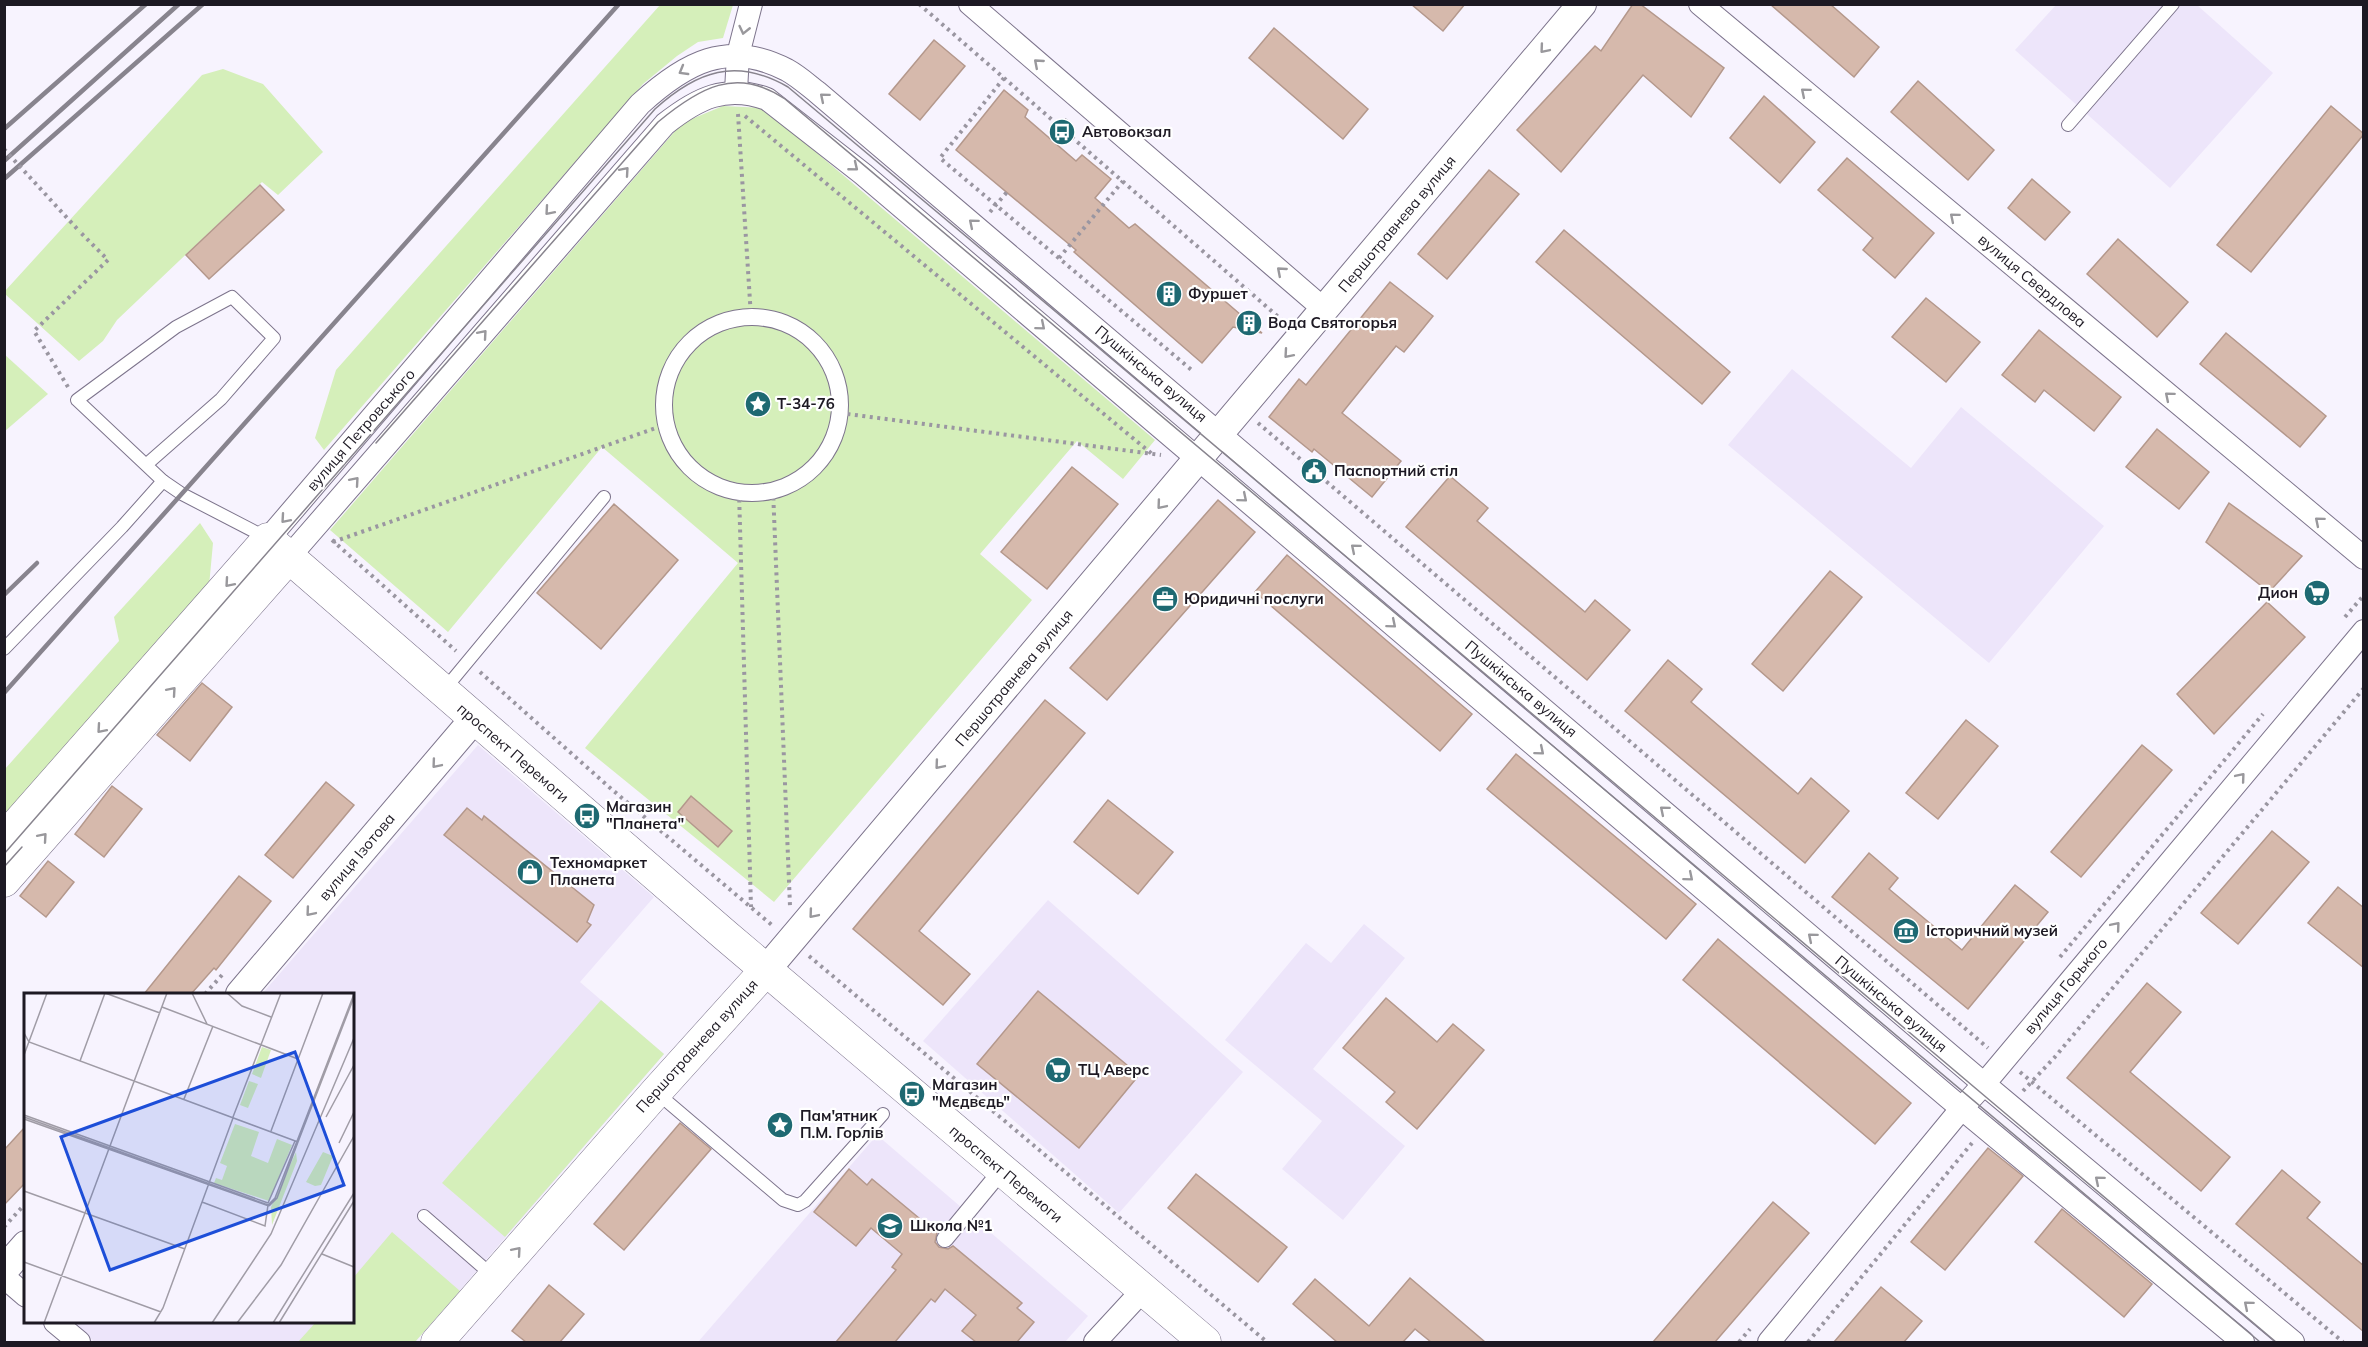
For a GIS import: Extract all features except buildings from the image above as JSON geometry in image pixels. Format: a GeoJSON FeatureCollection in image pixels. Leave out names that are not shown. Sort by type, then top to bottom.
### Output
{"type":"FeatureCollection","features":[{"type":"Feature","properties":{"kind":"main road","name":"проспект Перемоги"},"geometry":{"type":"LineString","coordinates":[[279,548],[766,970],[1205,1342]]}},
{"type":"Feature","properties":{"kind":"main road","name":"вулиця Петровського"},"geometry":{"type":"LineString","coordinates":[[4,839],[279,548]]}},
{"type":"Feature","properties":{"kind":"main road","name":"вулиця Петровського"},"geometry":{"type":"LineString","coordinates":[[4,881],[279,548]]}},
{"type":"Feature","properties":{"kind":"main road","name":"Першотравнева вулиця"},"geometry":{"type":"LineString","coordinates":[[437,1342],[766,970]]}},
{"type":"Feature","properties":{"kind":"street"},"geometry":{"type":"LineString","coordinates":[[751,4],[738,55],[736,91],[751,93],[782,108],[863,174],[1985,1128],[2243,1342]]}},
{"type":"Feature","properties":{"kind":"street"},"geometry":{"type":"LineString","coordinates":[[970,4],[1325,310]]}},
{"type":"Feature","properties":{"kind":"street","name":"Першотравнева вулиця"},"geometry":{"type":"LineString","coordinates":[[766,970],[1582,4]]}},
{"type":"Feature","properties":{"kind":"street","name":"вулиця Свердлова"},"geometry":{"type":"LineString","coordinates":[[1700,4],[2364,558]]}},
{"type":"Feature","properties":{"kind":"street","name":"Пушкінська вулиця"},"geometry":{"type":"LineString","coordinates":[[738,55],[766,61],[788,71],[817,92],[1220,432],[1984,1084],[2293,1342]]}},
{"type":"Feature","properties":{"kind":"street","name":"вулиця Петровського"},"geometry":{"type":"LineString","coordinates":[[279,548],[640,104],[662,84],[687,67],[714,58],[738,55]]}},
{"type":"Feature","properties":{"kind":"street","name":"вулиця Петровського"},"geometry":{"type":"LineString","coordinates":[[279,548],[316,526],[665,124],[679,113],[708,97],[736,91]]}},
{"type":"Feature","properties":{"kind":"street"},"geometry":{"type":"LineString","coordinates":[[751,317],[772,319],[792,326],[809,338],[823,353],[834,371],[839,392],[840,412],[835,434],[826,454],[811,470],[793,483],[772,490],[739,492],[719,486],[701,476],[685,461],[674,444],[667,424],[664,405],[666,386],[673,367],[683,351],[713,326],[731,319],[751,317]]}},
{"type":"Feature","properties":{"kind":"street","name":"вулиця Горького"},"geometry":{"type":"LineString","coordinates":[[1770,1342],[1962,1108],[2364,631]]}},
{"type":"Feature","properties":{"kind":"street","name":"вулиця Ізотова"},"geometry":{"type":"LineString","coordinates":[[241,993],[474,719]]}},
{"type":"Feature","properties":{"kind":"street"},"geometry":{"type":"LineString","coordinates":[[945,1239],[1002,1170]]}},
{"type":"Feature","properties":{"kind":"street"},"geometry":{"type":"LineString","coordinates":[[4,1270],[24,1247]]}},
{"type":"Feature","properties":{"kind":"street"},"geometry":{"type":"LineString","coordinates":[[4,1277],[24,1294]]}},
{"type":"Feature","properties":{"kind":"street"},"geometry":{"type":"LineString","coordinates":[[1095,1342],[1143,1290]]}},
{"type":"Feature","properties":{"kind":"street"},"geometry":{"type":"LineString","coordinates":[[56,1323],[79,1342]]}},
{"type":"Feature","properties":{"kind":"lane"},"geometry":{"type":"LineString","coordinates":[[2068,125],[2173,4]]}},
{"type":"Feature","properties":{"kind":"lane"},"geometry":{"type":"LineString","coordinates":[[147,464],[221,399],[274,338],[232,297],[176,327],[77,400],[163,481],[279,548]]}},
{"type":"Feature","properties":{"kind":"lane"},"geometry":{"type":"LineString","coordinates":[[4,650],[163,481]]}},
{"type":"Feature","properties":{"kind":"lane"},"geometry":{"type":"LineString","coordinates":[[443,692],[604,497]]}},
{"type":"Feature","properties":{"kind":"lane"},"geometry":{"type":"LineString","coordinates":[[656,1092],[783,1200],[798,1205],[805,1201],[883,1114]]}},
{"type":"Feature","properties":{"kind":"lane"},"geometry":{"type":"LineString","coordinates":[[424,1216],[494,1277]]}},
{"type":"Feature","properties":{"kind":"path"},"geometry":{"type":"LineString","coordinates":[[919,4],[1302,338]]}},
{"type":"Feature","properties":{"kind":"path"},"geometry":{"type":"LineString","coordinates":[[1004,78],[940,158],[1194,372]]}},
{"type":"Feature","properties":{"kind":"path"},"geometry":{"type":"LineString","coordinates":[[1051,139],[1083,101]]}},
{"type":"Feature","properties":{"kind":"path"},"geometry":{"type":"LineString","coordinates":[[751,317],[737,110],[1152,454]]}},
{"type":"Feature","properties":{"kind":"path"},"geometry":{"type":"LineString","coordinates":[[4,149],[108,260],[34,331],[77,400]]}},
{"type":"Feature","properties":{"kind":"path"},"geometry":{"type":"LineString","coordinates":[[1059,258],[1123,181]]}},
{"type":"Feature","properties":{"kind":"path"},"geometry":{"type":"LineString","coordinates":[[1241,408],[1988,1047],[2033,1082],[2343,1342]]}},
{"type":"Feature","properties":{"kind":"path"},"geometry":{"type":"LineString","coordinates":[[840,412],[1199,460]]}},
{"type":"Feature","properties":{"kind":"path"},"geometry":{"type":"LineString","coordinates":[[279,548],[334,542],[667,424]]}},
{"type":"Feature","properties":{"kind":"path"},"geometry":{"type":"LineString","coordinates":[[772,490],[791,940]]}},
{"type":"Feature","properties":{"kind":"path"},"geometry":{"type":"LineString","coordinates":[[739,492],[751,908]]}},
{"type":"Feature","properties":{"kind":"path"},"geometry":{"type":"LineString","coordinates":[[316,526],[609,787],[1267,1342]]}},
{"type":"Feature","properties":{"kind":"path"},"geometry":{"type":"LineString","coordinates":[[2008,1104],[2033,1082],[2364,688]]}},
{"type":"Feature","properties":{"kind":"path"},"geometry":{"type":"LineString","coordinates":[[1808,1342],[1985,1128]]}},
{"type":"Feature","properties":{"kind":"path"},"geometry":{"type":"LineString","coordinates":[[4,1227],[24,1205]]}},
{"type":"Feature","properties":{"kind":"shaded area"},"geometry":{"type":"Polygon","coordinates":[[[2056,5],[2197,5],[2273,73],[2170,188],[2015,50],[2056,5]]]}},
{"type":"Feature","properties":{"kind":"shaded area"},"geometry":{"type":"Polygon","coordinates":[[[1792,369],[1911,468],[1961,407],[2104,526],[1989,663],[1728,445],[1792,369]]]}},
{"type":"Feature","properties":{"kind":"shaded area"},"geometry":{"type":"Polygon","coordinates":[[[478,745],[654,897],[580,982],[664,1054],[415,1342],[95,1342],[72,1323],[354,1323],[354,993],[263,993],[478,745]]]}},
{"type":"Feature","properties":{"kind":"shaded area"},"geometry":{"type":"Polygon","coordinates":[[[1048,900],[1243,1072],[1119,1213],[923,1041],[1048,900]]]}},
{"type":"Feature","properties":{"kind":"shaded area"},"geometry":{"type":"Polygon","coordinates":[[[1364,924],[1405,958],[1313,1069],[1405,1146],[1343,1220],[1282,1169],[1322,1121],[1225,1040],[1306,943],[1331,963],[1364,924]]]}},
{"type":"Feature","properties":{"kind":"shaded area","name":"Школа №1"},"geometry":{"type":"Polygon","coordinates":[[[877,1135],[1088,1316],[1065,1342],[698,1342],[877,1135]]]}},
{"type":"Feature","properties":{"kind":"green space"},"geometry":{"type":"Polygon","coordinates":[[[660,5],[733,5],[723,38],[698,42],[643,84],[324,450],[315,438],[336,370],[660,5]]]}},
{"type":"Feature","properties":{"kind":"green space"},"geometry":{"type":"Polygon","coordinates":[[[223,69],[263,84],[323,152],[278,195],[262,182],[117,320],[103,341],[79,361],[5,294],[5,291],[202,75],[223,69]]]}},
{"type":"Feature","properties":{"kind":"green space"},"geometry":{"type":"Polygon","coordinates":[[[723,106],[764,108],[1155,440],[1123,479],[1077,441],[980,554],[1032,600],[774,902],[585,748],[738,563],[602,447],[448,632],[330,530],[682,123],[723,106]]]}},
{"type":"Feature","properties":{"kind":"green space"},"geometry":{"type":"Polygon","coordinates":[[[4,354],[48,394],[5,431],[4,431],[4,354]]]}},
{"type":"Feature","properties":{"kind":"green space"},"geometry":{"type":"Polygon","coordinates":[[[200,523],[213,543],[209,586],[5,814],[5,769],[119,641],[114,617],[200,523]]]}},
{"type":"Feature","properties":{"kind":"green space"},"geometry":{"type":"Polygon","coordinates":[[[601,1000],[664,1054],[505,1237],[442,1183],[601,1000]]]}},
{"type":"Feature","properties":{"kind":"green space"},"geometry":{"type":"Polygon","coordinates":[[[392,1232],[460,1291],[415,1342],[298,1342],[315,1323],[354,1323],[354,1277],[392,1232]]]}},
{"type":"Feature","properties":{"kind":"tram line"},"geometry":{"type":"LineString","coordinates":[[4,854],[655,109],[686,85],[702,77],[718,72],[751,72],[788,87],[2276,1342]]}},
{"type":"Feature","properties":{"kind":"tram line"},"geometry":{"type":"LineString","coordinates":[[376,443],[658,122],[688,99],[719,85],[750,84],[767,89],[785,99],[2260,1342]]}},
{"type":"Feature","properties":{"kind":"tram line"},"geometry":{"type":"LineString","coordinates":[[4,867],[22,847]]}},
{"type":"Feature","properties":{"kind":"railway"},"geometry":{"type":"LineString","coordinates":[[4,129],[146,4]]}},
{"type":"Feature","properties":{"kind":"railway"},"geometry":{"type":"LineString","coordinates":[[4,161],[179,4]]}},
{"type":"Feature","properties":{"kind":"railway"},"geometry":{"type":"LineString","coordinates":[[4,179],[203,4]]}},
{"type":"Feature","properties":{"kind":"railway"},"geometry":{"type":"LineString","coordinates":[[4,693],[619,4]]}},
{"type":"Feature","properties":{"kind":"railway"},"geometry":{"type":"LineString","coordinates":[[4,595],[37,563]]}},
{"type":"Feature","properties":{"kind":"place","name":"Автовокзал"},"geometry":{"type":"Point","coordinates":[1062,132]}},
{"type":"Feature","properties":{"kind":"place","name":"Фуршет"},"geometry":{"type":"Point","coordinates":[1169,294]}},
{"type":"Feature","properties":{"kind":"place","name":"Вода Святогорья"},"geometry":{"type":"Point","coordinates":[1249,323]}},
{"type":"Feature","properties":{"kind":"place","name":"Т-34-76"},"geometry":{"type":"Point","coordinates":[758,404]}},
{"type":"Feature","properties":{"kind":"place","name":"Паспортний стіл"},"geometry":{"type":"Point","coordinates":[1314,471]}},
{"type":"Feature","properties":{"kind":"place","name":"Дион"},"geometry":{"type":"Point","coordinates":[2317,593]}},
{"type":"Feature","properties":{"kind":"place","name":"Юридичні послуги"},"geometry":{"type":"Point","coordinates":[1165,599]}},
{"type":"Feature","properties":{"kind":"place","name":"Магазин \"Планета\""},"geometry":{"type":"Point","coordinates":[587,816]}},
{"type":"Feature","properties":{"kind":"place","name":"Техномаркет Планета"},"geometry":{"type":"Point","coordinates":[530,872]}},
{"type":"Feature","properties":{"kind":"place","name":"Історичний музей"},"geometry":{"type":"Point","coordinates":[1906,931]}},
{"type":"Feature","properties":{"kind":"place","name":"ТЦ Аверс"},"geometry":{"type":"Point","coordinates":[1058,1070]}},
{"type":"Feature","properties":{"kind":"place","name":"Магазин \"Мєдвєдь\""},"geometry":{"type":"Point","coordinates":[912,1094]}},
{"type":"Feature","properties":{"kind":"place","name":"Пам'ятник П.М. Горлів"},"geometry":{"type":"Point","coordinates":[780,1125]}},
{"type":"Feature","properties":{"kind":"place","name":"Школа №1"},"geometry":{"type":"Point","coordinates":[890,1226]}}]}
